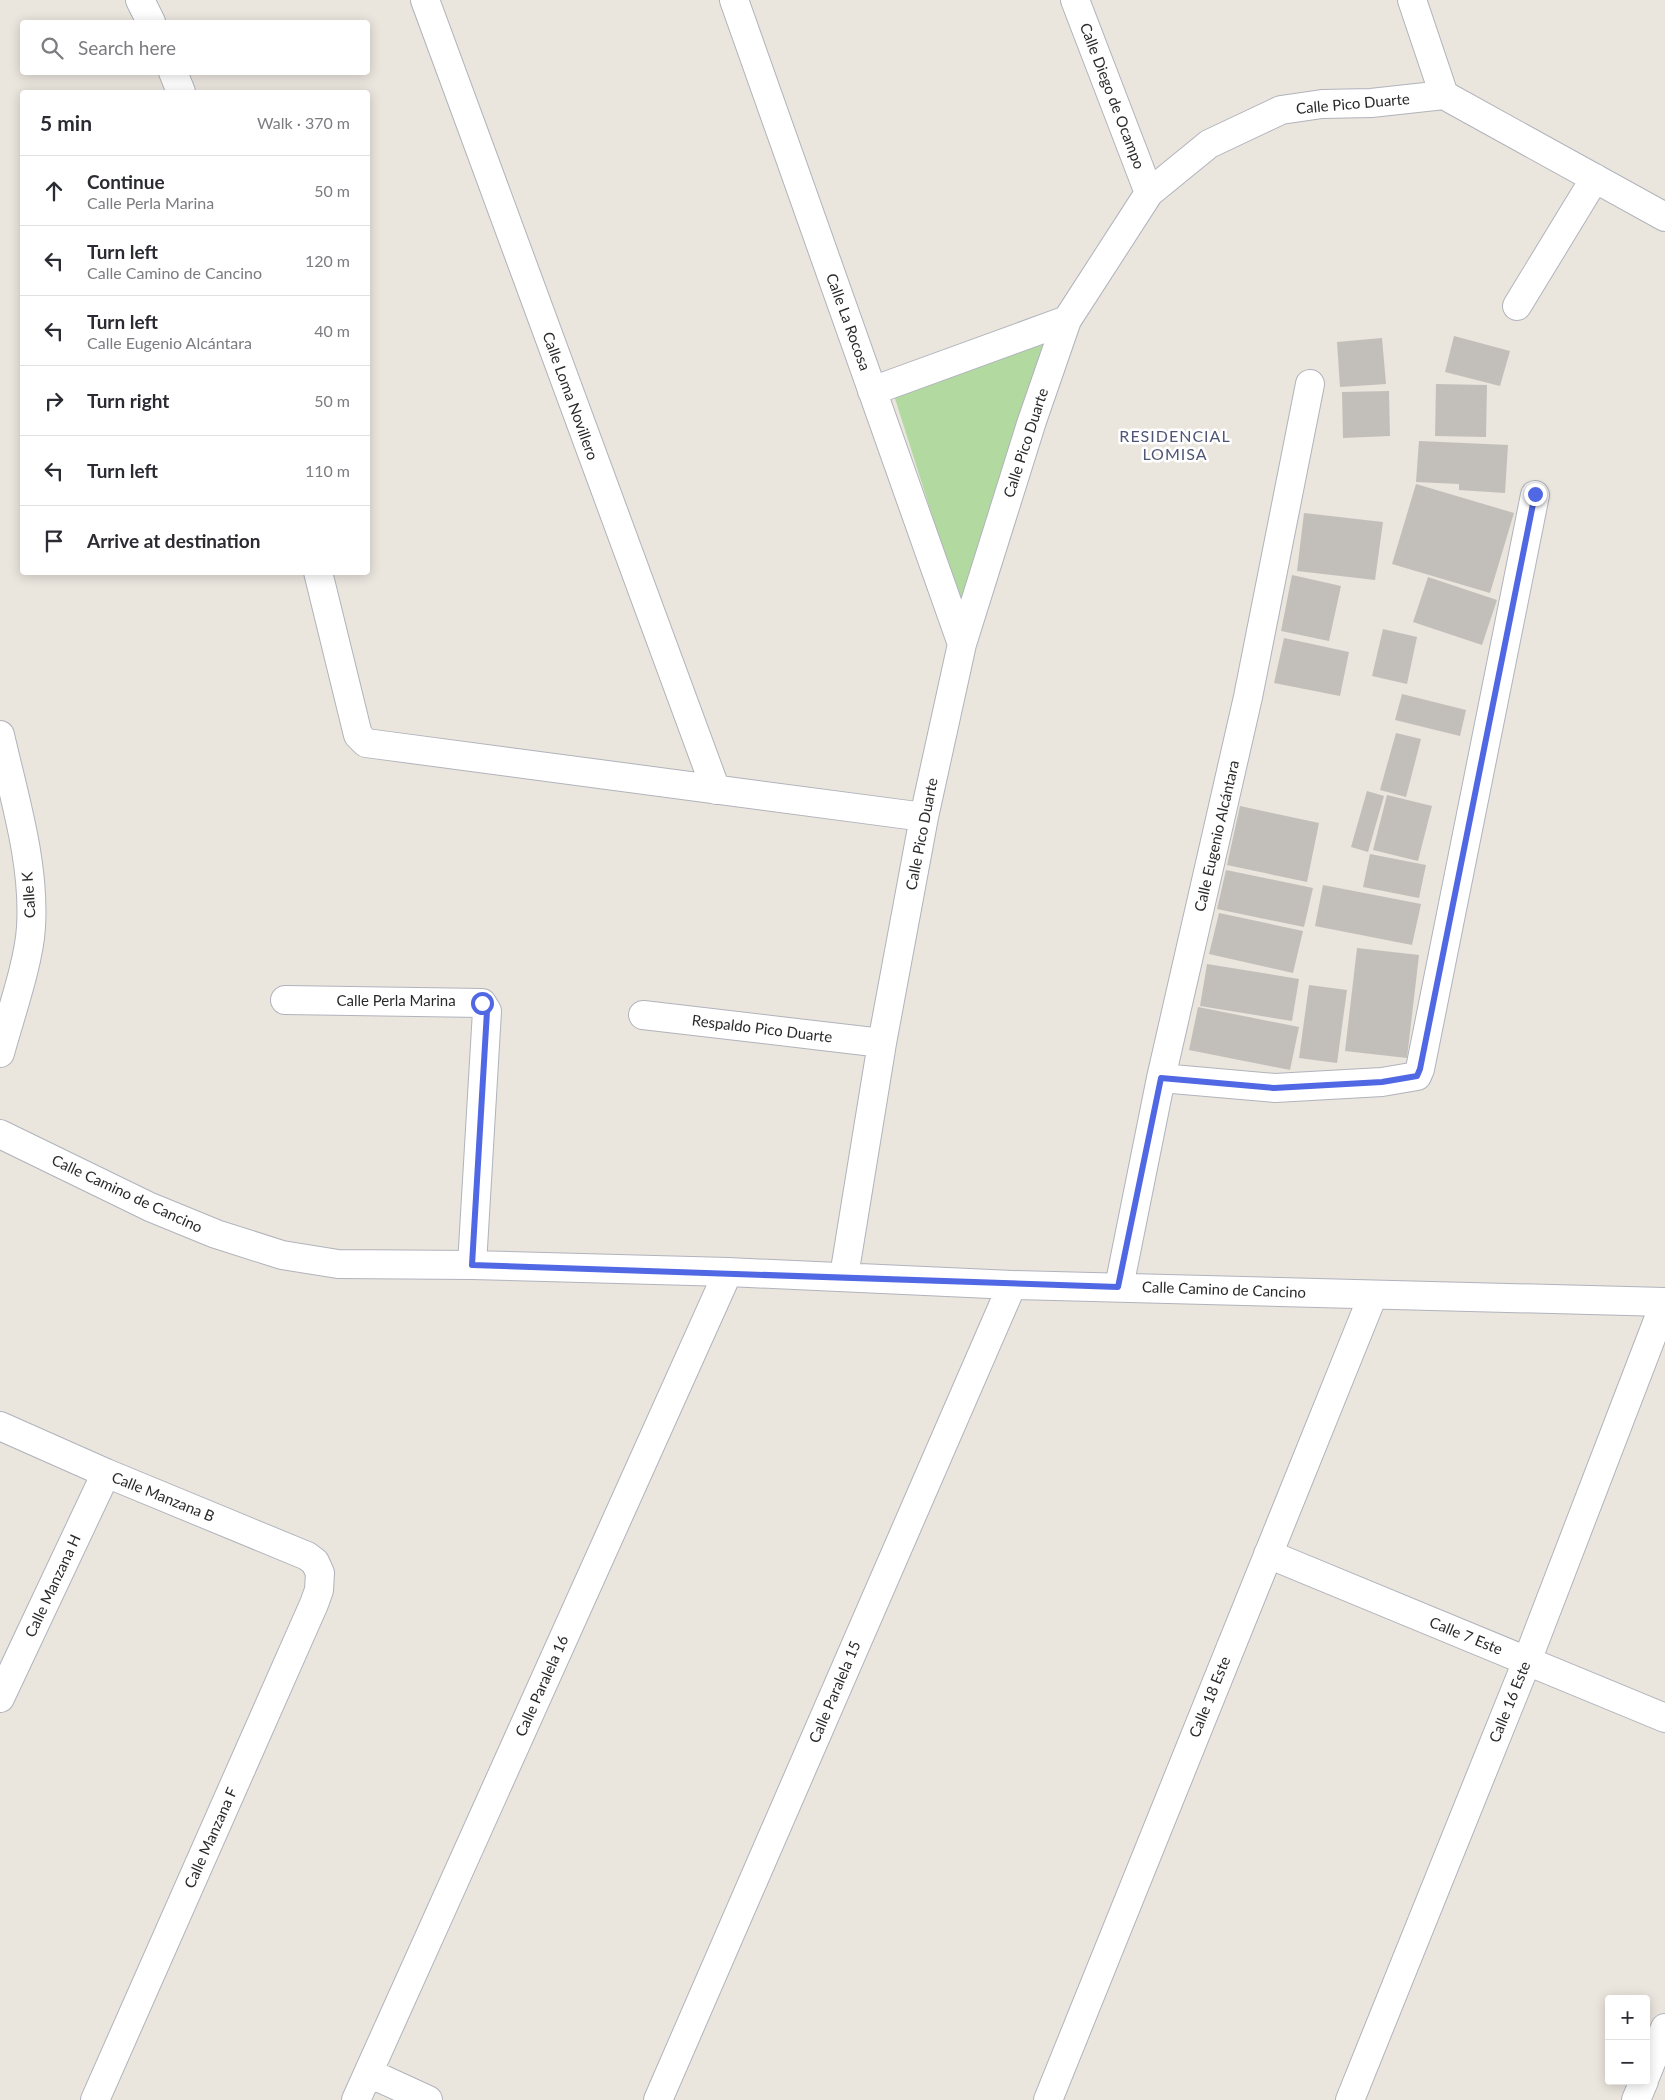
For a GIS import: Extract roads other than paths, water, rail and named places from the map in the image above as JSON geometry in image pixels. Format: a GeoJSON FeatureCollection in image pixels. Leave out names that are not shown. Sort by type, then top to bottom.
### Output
{"type":"FeatureCollection","features":[{"type":"Feature","properties":{"kind":"street"},"geometry":{"type":"LineString","coordinates":[[140,0],[149,20]]}},
{"type":"Feature","properties":{"kind":"street","name":"Calle Loma Novillero"},"geometry":{"type":"LineString","coordinates":[[425,0],[716,790]]}},
{"type":"Feature","properties":{"kind":"street","name":"Calle La Rocosa"},"geometry":{"type":"LineString","coordinates":[[734,0],[962,644]]}},
{"type":"Feature","properties":{"kind":"street","name":"Calle Diego de Ocampo"},"geometry":{"type":"LineString","coordinates":[[1075,0],[1149,193]]}},
{"type":"Feature","properties":{"kind":"street"},"geometry":{"type":"LineString","coordinates":[[1412,0],[1444,95],[1665,217]]}},
{"type":"Feature","properties":{"kind":"street"},"geometry":{"type":"LineString","coordinates":[[174,75],[180,90]]}},
{"type":"Feature","properties":{"kind":"street","name":"Calle Pico Duarte"},"geometry":{"type":"LineString","coordinates":[[844,1276],[882,1043],[924,817],[962,644],[1066,320],[1149,193],[1209,144],[1281,110],[1322,104],[1371,103],[1444,95]]}},
{"type":"Feature","properties":{"kind":"street"},"geometry":{"type":"LineString","coordinates":[[1517,306],[1595,178]]}},
{"type":"Feature","properties":{"kind":"street"},"geometry":{"type":"LineString","coordinates":[[872,391],[1066,320]]}},
{"type":"Feature","properties":{"kind":"street","name":"Calle Eugenio Alcántara"},"geometry":{"type":"LineString","coordinates":[[1118,1287],[1161,1078],[1248,697],[1310,384]]}},
{"type":"Feature","properties":{"kind":"street"},"geometry":{"type":"LineString","coordinates":[[1161,1078],[1274,1088],[1382,1082],[1417,1076],[1422,1059],[1535,494]]}},
{"type":"Feature","properties":{"kind":"street"},"geometry":{"type":"LineString","coordinates":[[319,575],[358,735],[366,743],[924,817]]}},
{"type":"Feature","properties":{"kind":"street","name":"Calle K"},"geometry":{"type":"LineString","coordinates":[[0,735],[26,854],[31,902],[31,928],[0,1053]]}},
{"type":"Feature","properties":{"kind":"street","name":"Calle Perla Marina"},"geometry":{"type":"LineString","coordinates":[[285,1000],[482,1003],[487,1011],[472,1265]]}},
{"type":"Feature","properties":{"kind":"street","name":"Respaldo Pico Duarte"},"geometry":{"type":"LineString","coordinates":[[643,1015],[882,1043]]}},
{"type":"Feature","properties":{"kind":"street","name":"Calle Camino de Cancino"},"geometry":{"type":"LineString","coordinates":[[0,1134],[150,1207],[216,1234],[282,1255],[338,1264],[472,1265],[728,1272],[1012,1284],[1665,1302]]}},
{"type":"Feature","properties":{"kind":"street","name":"Calle Paralela 16"},"geometry":{"type":"LineString","coordinates":[[356,2100],[728,1272]]}},
{"type":"Feature","properties":{"kind":"street","name":"Calle Paralela 15"},"geometry":{"type":"LineString","coordinates":[[658,2100],[1012,1284]]}},
{"type":"Feature","properties":{"kind":"street","name":"Calle 18 Este"},"geometry":{"type":"LineString","coordinates":[[1048,2100],[1373,1295]]}},
{"type":"Feature","properties":{"kind":"street","name":"Calle 16 Este"},"geometry":{"type":"LineString","coordinates":[[1350,2100],[1527,1661],[1665,1302]]}},
{"type":"Feature","properties":{"kind":"street","name":"Calle Manzana B"},"geometry":{"type":"LineString","coordinates":[[0,1426],[106,1473],[307,1556],[315,1562],[320,1573]]}},
{"type":"Feature","properties":{"kind":"street","name":"Calle Manzana H"},"geometry":{"type":"LineString","coordinates":[[0,1698],[106,1473]]}},
{"type":"Feature","properties":{"kind":"street","name":"Calle 7 Este"},"geometry":{"type":"LineString","coordinates":[[1268,1554],[1665,1718]]}},
{"type":"Feature","properties":{"kind":"street","name":"Calle Manzana F"},"geometry":{"type":"LineString","coordinates":[[95,2100],[288,1664],[319,1590],[320,1573]]}},
{"type":"Feature","properties":{"kind":"street"},"geometry":{"type":"LineString","coordinates":[[1650,2065],[1665,2028]]}},
{"type":"Feature","properties":{"kind":"street"},"geometry":{"type":"LineString","coordinates":[[369,2073],[428,2100]]}},
{"type":"Feature","properties":{"kind":"street"},"geometry":{"type":"LineString","coordinates":[[1636,2100],[1642,2085]]}},
{"type":"Feature","properties":{"kind":"district","name":"RESIDENCIAL LOMISA"},"geometry":{"type":"Point","coordinates":[1175,445]}}]}
